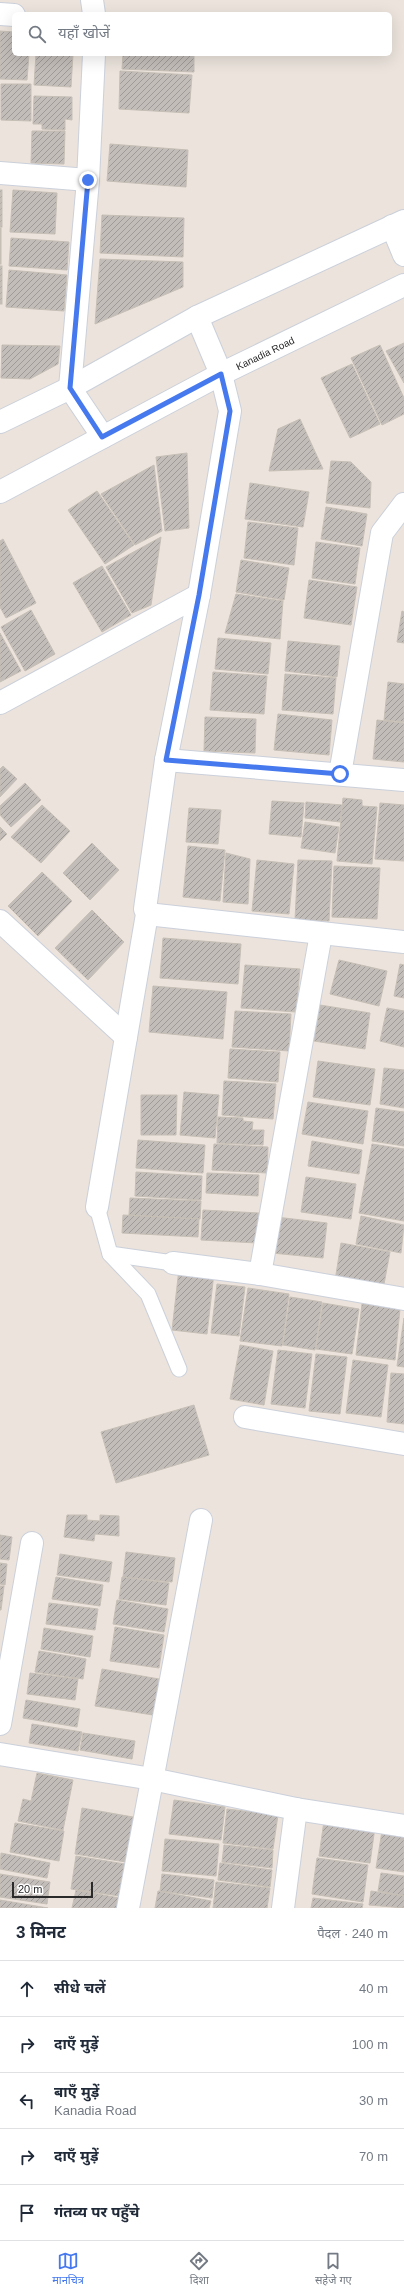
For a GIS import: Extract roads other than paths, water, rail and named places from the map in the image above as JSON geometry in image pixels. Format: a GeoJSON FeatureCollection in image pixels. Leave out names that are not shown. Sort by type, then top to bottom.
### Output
{"type":"FeatureCollection","features":[{"type":"Feature","properties":{"kind":"street"},"geometry":{"type":"LineString","coordinates":[[92,0],[94,12]]}},
{"type":"Feature","properties":{"kind":"street"},"geometry":{"type":"LineString","coordinates":[[0,14],[12,15]]}},
{"type":"Feature","properties":{"kind":"street"},"geometry":{"type":"LineString","coordinates":[[94,56],[88,180],[70,388],[102,437]]}},
{"type":"Feature","properties":{"kind":"street"},"geometry":{"type":"LineString","coordinates":[[0,173],[88,180]]}},
{"type":"Feature","properties":{"kind":"street"},"geometry":{"type":"LineString","coordinates":[[0,422],[70,388],[196,317],[398,224],[404,255]]}},
{"type":"Feature","properties":{"kind":"street","name":"Kanadia Road"},"geometry":{"type":"LineString","coordinates":[[0,492],[221,374],[404,286]]}},
{"type":"Feature","properties":{"kind":"street"},"geometry":{"type":"LineString","coordinates":[[97,1207],[147,914],[145,909],[166,760],[199,595],[230,411],[221,374],[196,317]]}},
{"type":"Feature","properties":{"kind":"street"},"geometry":{"type":"LineString","coordinates":[[340,774],[382,533],[404,504]]}},
{"type":"Feature","properties":{"kind":"street"},"geometry":{"type":"LineString","coordinates":[[0,703],[199,595]]}},
{"type":"Feature","properties":{"kind":"street"},"geometry":{"type":"LineString","coordinates":[[166,760],[404,780]]}},
{"type":"Feature","properties":{"kind":"street"},"geometry":{"type":"LineString","coordinates":[[147,914],[404,942]]}},
{"type":"Feature","properties":{"kind":"street"},"geometry":{"type":"LineString","coordinates":[[0,921],[126,1037]]}},
{"type":"Feature","properties":{"kind":"street"},"geometry":{"type":"LineString","coordinates":[[260,1274],[322,934]]}},
{"type":"Feature","properties":{"kind":"street"},"geometry":{"type":"LineString","coordinates":[[173,1263],[260,1274],[404,1299]]}},
{"type":"Feature","properties":{"kind":"street"},"geometry":{"type":"LineString","coordinates":[[245,1417],[404,1444]]}},
{"type":"Feature","properties":{"kind":"street"},"geometry":{"type":"LineString","coordinates":[[128,1908],[201,1520]]}},
{"type":"Feature","properties":{"kind":"street"},"geometry":{"type":"LineString","coordinates":[[0,1724],[32,1543]]}},
{"type":"Feature","properties":{"kind":"street"},"geometry":{"type":"LineString","coordinates":[[0,1754],[152,1779],[296,1810],[404,1826]]}},
{"type":"Feature","properties":{"kind":"street"},"geometry":{"type":"LineString","coordinates":[[283,1908],[296,1810]]}},
{"type":"Feature","properties":{"kind":"lane"},"geometry":{"type":"LineString","coordinates":[[97,1207],[110,1254],[148,1294],[179,1369]]}},
{"type":"Feature","properties":{"kind":"lane"},"geometry":{"type":"LineString","coordinates":[[110,1254],[173,1263]]}}]}
